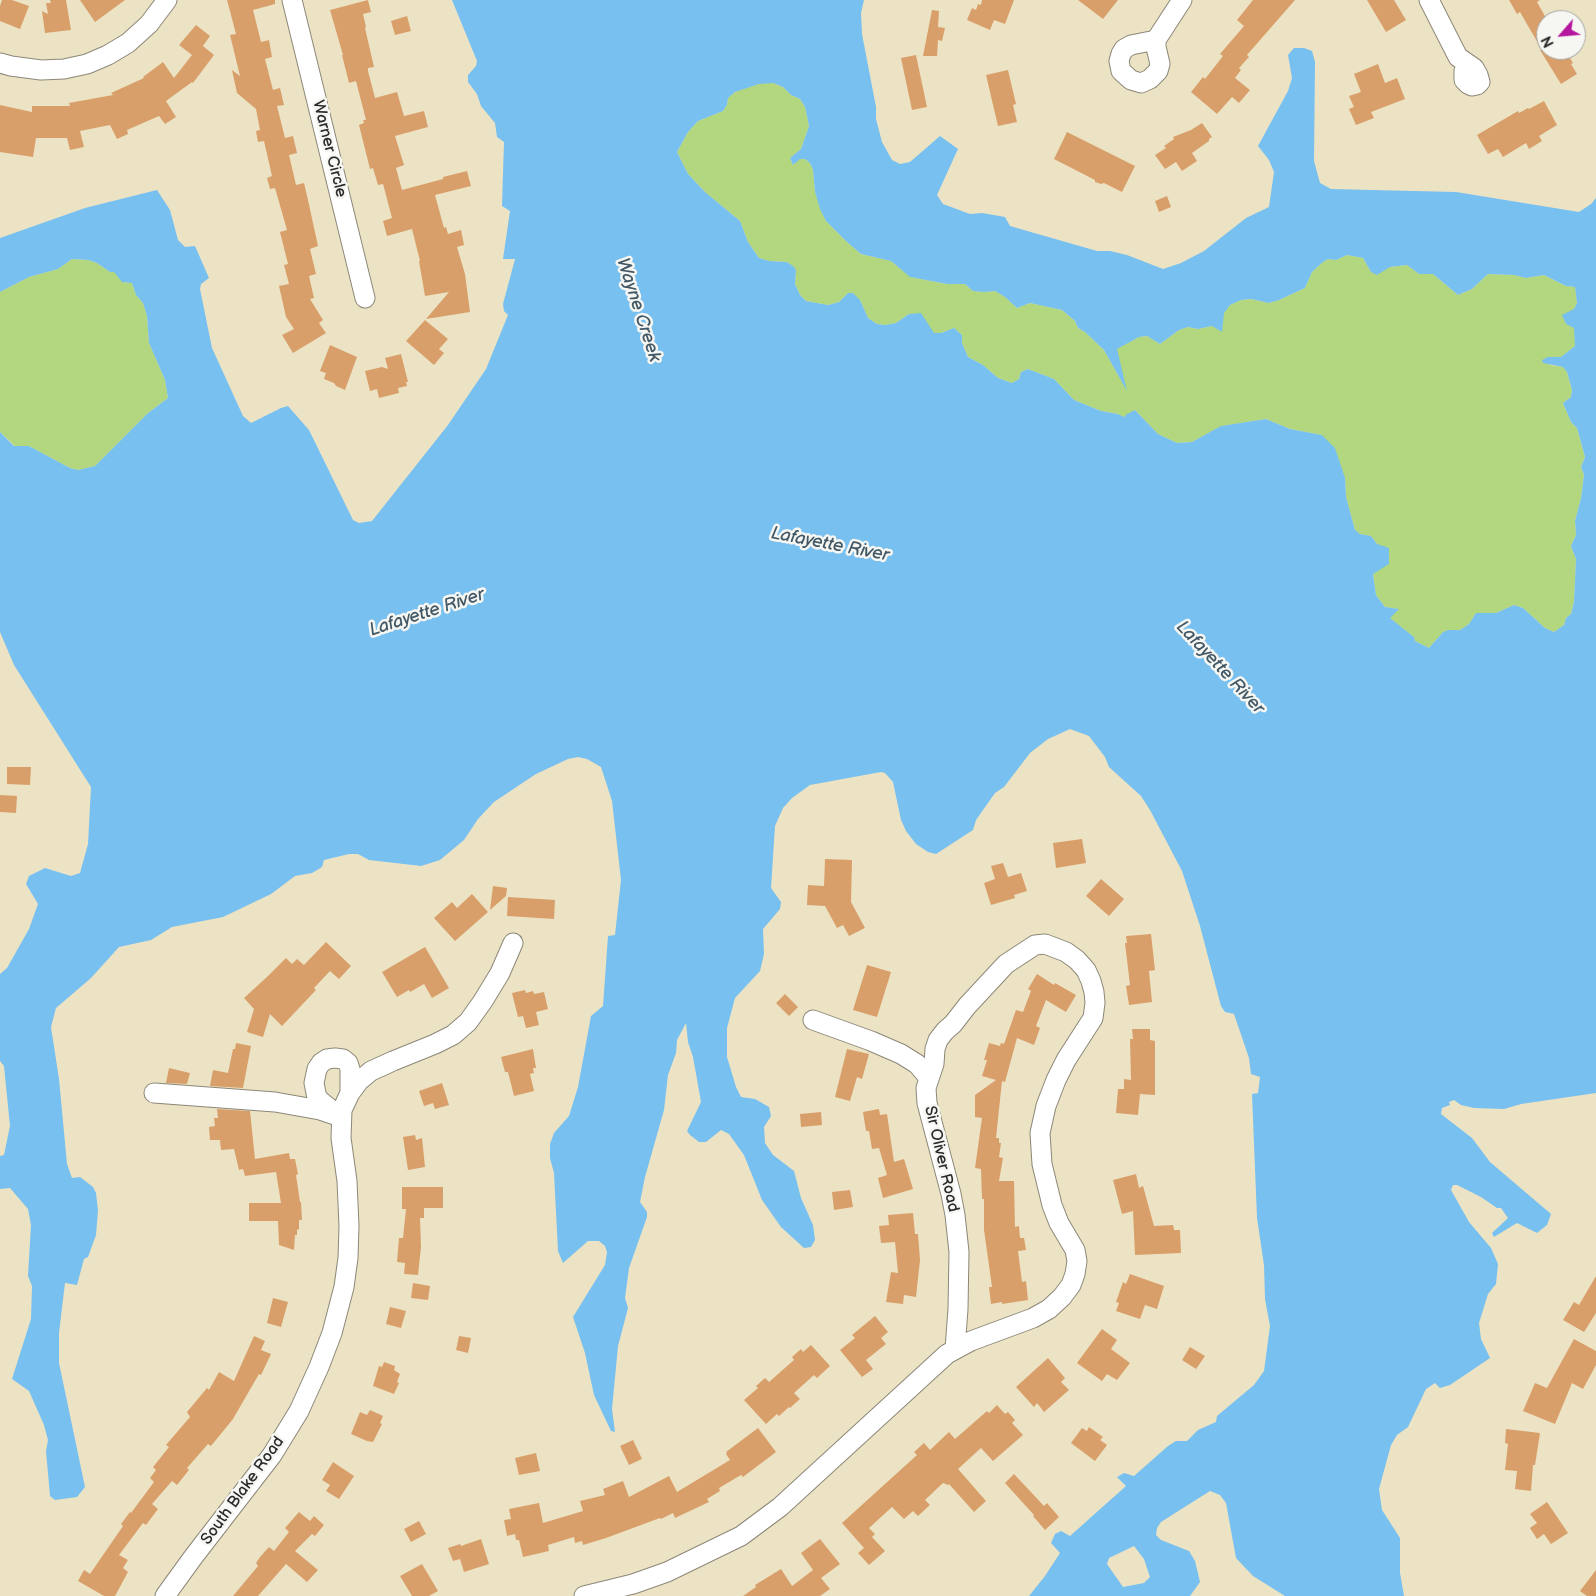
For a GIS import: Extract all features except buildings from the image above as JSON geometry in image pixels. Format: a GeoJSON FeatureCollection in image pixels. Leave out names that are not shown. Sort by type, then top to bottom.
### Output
{"type":"FeatureCollection","features":[{"type":"Feature","properties":{"kind":"street"},"geometry":{"type":"LineString","coordinates":[[0,63],[41,70],[64,69],[87,64],[108,55],[128,42],[149,24],[167,0]]}},
{"type":"Feature","properties":{"kind":"street","name":"Warner Circle"},"geometry":{"type":"LineString","coordinates":[[292,0],[365,298]]}},
{"type":"Feature","properties":{"kind":"street"},"geometry":{"type":"LineString","coordinates":[[1156,40],[1182,0]]}},
{"type":"Feature","properties":{"kind":"street"},"geometry":{"type":"LineString","coordinates":[[1429,0],[1458,57],[1467,64]]}},
{"type":"Feature","properties":{"kind":"street","name":"South Blake Road"},"geometry":{"type":"LineString","coordinates":[[166,1596],[194,1556],[272,1455],[299,1411],[332,1333],[344,1287],[348,1258],[347,1181],[341,1138],[341,1117],[342,1110],[350,1093],[359,1081],[371,1071],[453,1035],[468,1022],[500,973],[513,943]]}},
{"type":"Feature","properties":{"kind":"street","name":"Sir Oliver Road"},"geometry":{"type":"LineString","coordinates":[[584,1596],[633,1584],[667,1572],[741,1536],[780,1507],[947,1354],[971,1341],[1033,1318],[1049,1309],[1071,1285],[1076,1274],[1077,1261],[1075,1250],[1059,1222],[1052,1205],[1042,1164],[1040,1133],[1046,1106],[1056,1080],[1066,1060],[1093,1018],[1095,1003],[1094,992],[1086,970],[1066,952],[1045,944],[1035,945],[1006,964],[945,1030],[938,1040],[935,1049],[934,1064],[926,1088],[927,1103],[952,1194],[955,1215],[959,1252],[955,1348]]}},
{"type":"Feature","properties":{"kind":"street"},"geometry":{"type":"LineString","coordinates":[[813,1020],[901,1054],[917,1064],[929,1078]]}},
{"type":"Feature","properties":{"kind":"street","name":"South Blake Road"},"geometry":{"type":"LineString","coordinates":[[341,1117],[317,1098],[314,1083],[317,1069],[322,1063],[334,1058],[343,1059],[348,1063],[350,1070],[350,1093]]}},
{"type":"Feature","properties":{"kind":"street"},"geometry":{"type":"LineString","coordinates":[[154,1092],[275,1102],[320,1110],[341,1117]]}},
{"type":"Feature","properties":{"kind":"green space"},"geometry":{"type":"Polygon","coordinates":[[[759,83],[773,83],[783,87],[791,95],[800,99],[805,107],[809,126],[801,149],[790,158],[793,165],[799,159],[805,159],[810,163],[813,170],[815,192],[826,221],[861,254],[891,261],[911,277],[947,284],[965,284],[973,291],[995,291],[1017,308],[1030,303],[1062,310],[1075,321],[1078,328],[1104,350],[1126,389],[1116,349],[1139,337],[1147,336],[1160,344],[1179,330],[1188,327],[1198,329],[1212,326],[1230,305],[1241,300],[1251,299],[1269,303],[1279,300],[1305,288],[1312,272],[1328,259],[1336,260],[1347,255],[1363,258],[1371,272],[1407,265],[1419,274],[1433,274],[1458,295],[1472,289],[1488,274],[1514,275],[1526,278],[1544,275],[1566,286],[1575,287],[1577,303],[1574,309],[1575,346],[1561,357],[1548,357],[1550,365],[1564,367],[1567,372],[1572,390],[1571,397],[1563,403],[1571,422],[1577,428],[1585,457],[1581,467],[1584,475],[1575,521],[1576,535],[1571,546],[1576,559],[1574,602],[1571,614],[1566,618],[1564,625],[1554,632],[1545,628],[1523,608],[1514,605],[1496,613],[1476,613],[1469,624],[1460,630],[1443,632],[1429,648],[1415,641],[1414,637],[1389,618],[1398,609],[1385,607],[1376,595],[1373,573],[1377,544],[1371,536],[1360,534],[1355,530],[1346,497],[1345,478],[1322,435],[1290,429],[1266,419],[1222,426],[1192,442],[1177,443],[1158,434],[1135,410],[1124,418],[1118,414],[1101,411],[1074,400],[1054,379],[1028,369],[1021,372],[1019,379],[1012,383],[998,378],[983,365],[968,357],[962,343],[962,335],[954,328],[941,333],[933,333],[909,314],[896,323],[877,324],[868,318],[860,300],[848,293],[839,302],[828,305],[806,301],[800,295],[795,284],[796,270],[787,262],[769,261],[759,258],[748,242],[740,221],[705,192],[688,174],[677,152],[688,132],[698,121],[723,111],[727,105],[728,98],[735,92],[759,83]]]}},
{"type":"Feature","properties":{"kind":"green space"},"geometry":{"type":"Polygon","coordinates":[[[72,259],[88,260],[97,263],[110,272],[114,271],[123,282],[132,283],[136,295],[143,303],[147,316],[149,343],[165,380],[168,398],[148,413],[95,466],[78,470],[70,468],[29,446],[15,446],[0,432],[0,292],[29,277],[58,269],[72,259]]]}},
{"type":"Feature","properties":{"kind":"water"},"geometry":{"type":"Polygon","coordinates":[[[452,0],[864,0],[861,13],[862,34],[876,107],[876,119],[882,142],[892,160],[900,164],[910,162],[940,136],[958,149],[937,195],[943,204],[970,214],[982,213],[1005,217],[1010,226],[1097,251],[1110,251],[1127,255],[1163,269],[1181,263],[1204,251],[1246,218],[1269,207],[1274,172],[1269,160],[1258,146],[1288,91],[1292,78],[1288,55],[1294,48],[1304,48],[1312,51],[1315,62],[1314,161],[1320,183],[1331,189],[1456,192],[1579,212],[1596,198],[1596,1093],[1521,1104],[1504,1109],[1474,1108],[1461,1105],[1454,1100],[1449,1102],[1450,1105],[1442,1108],[1441,1114],[1472,1138],[1490,1162],[1551,1214],[1547,1225],[1537,1233],[1517,1223],[1494,1237],[1492,1233],[1508,1218],[1501,1208],[1497,1208],[1481,1197],[1457,1185],[1453,1185],[1451,1190],[1469,1222],[1491,1248],[1498,1264],[1496,1284],[1488,1294],[1479,1323],[1481,1339],[1490,1358],[1450,1385],[1440,1388],[1435,1383],[1426,1389],[1408,1427],[1397,1435],[1391,1445],[1379,1489],[1382,1510],[1400,1538],[1400,1573],[1404,1596],[1285,1596],[1253,1576],[1236,1558],[1226,1503],[1220,1495],[1210,1491],[1161,1522],[1157,1528],[1156,1535],[1161,1540],[1189,1551],[1195,1561],[1200,1582],[1190,1596],[1029,1596],[1060,1553],[1051,1543],[1055,1534],[1061,1531],[1070,1536],[1126,1486],[1117,1477],[1124,1473],[1134,1476],[1168,1446],[1176,1441],[1187,1441],[1198,1430],[1216,1422],[1217,1416],[1254,1385],[1264,1371],[1270,1326],[1265,1299],[1264,1265],[1257,1218],[1252,1094],[1258,1093],[1260,1077],[1251,1074],[1249,1058],[1234,1014],[1225,1012],[1221,1006],[1200,926],[1182,871],[1150,810],[1141,796],[1109,767],[1105,757],[1089,736],[1070,729],[1048,739],[1030,753],[1004,787],[995,793],[976,820],[973,830],[936,854],[928,852],[916,844],[906,831],[901,820],[893,782],[885,773],[881,772],[810,785],[792,798],[783,808],[775,826],[771,888],[781,902],[780,909],[763,929],[764,954],[760,971],[735,998],[727,1028],[727,1057],[741,1097],[755,1099],[769,1107],[771,1116],[764,1127],[765,1143],[773,1155],[794,1171],[801,1198],[813,1225],[815,1240],[811,1247],[804,1248],[781,1227],[762,1200],[744,1155],[729,1134],[721,1130],[706,1142],[699,1142],[687,1131],[701,1102],[693,1057],[688,1042],[686,1023],[677,1040],[676,1053],[668,1075],[664,1110],[640,1202],[647,1212],[647,1217],[629,1268],[625,1298],[628,1308],[618,1346],[612,1409],[615,1432],[611,1431],[594,1395],[585,1353],[573,1317],[605,1265],[607,1252],[605,1246],[599,1241],[588,1241],[563,1263],[558,1251],[554,1173],[550,1158],[550,1144],[554,1133],[569,1116],[578,1087],[591,1016],[603,1006],[608,936],[615,935],[621,880],[612,801],[601,767],[587,759],[578,757],[568,759],[536,774],[494,802],[478,819],[464,840],[440,860],[421,866],[369,860],[358,854],[349,854],[324,860],[322,867],[312,873],[295,876],[271,894],[223,917],[172,927],[151,940],[119,947],[91,978],[56,1008],[51,1027],[59,1079],[67,1164],[72,1178],[80,1177],[93,1187],[96,1193],[98,1210],[96,1235],[88,1257],[84,1259],[77,1285],[65,1283],[59,1333],[59,1363],[85,1487],[77,1497],[55,1500],[50,1496],[46,1451],[48,1440],[44,1425],[29,1391],[12,1379],[31,1319],[32,1286],[28,1276],[31,1225],[28,1209],[10,1188],[0,1189],[0,1156],[4,1155],[10,1126],[4,1066],[0,1061],[0,974],[7,968],[29,929],[38,904],[26,884],[29,876],[45,868],[71,876],[80,873],[88,844],[91,787],[14,665],[0,632],[0,432],[14,446],[29,446],[70,468],[78,470],[95,466],[148,413],[168,398],[165,380],[149,343],[147,316],[143,303],[136,295],[132,283],[122,282],[114,272],[110,272],[97,263],[88,260],[72,259],[58,269],[29,277],[0,292],[0,238],[85,208],[157,190],[170,210],[178,240],[185,247],[195,246],[209,278],[201,284],[200,289],[212,348],[243,416],[251,423],[288,406],[309,430],[353,520],[359,523],[372,521],[448,425],[486,369],[508,315],[504,311],[503,304],[515,259],[503,259],[510,211],[502,206],[504,142],[497,137],[495,123],[481,106],[477,94],[468,82],[468,75],[476,66],[477,61],[452,0]],[[773,83],[759,84],[735,92],[728,98],[727,105],[723,111],[698,121],[688,132],[677,152],[688,174],[705,192],[740,221],[748,242],[759,258],[769,261],[787,262],[793,266],[796,270],[795,284],[800,295],[806,301],[828,305],[839,302],[848,293],[853,293],[860,300],[868,318],[877,324],[885,325],[896,323],[909,314],[921,313],[934,333],[941,333],[954,328],[962,335],[962,343],[968,357],[983,365],[998,378],[1012,383],[1019,379],[1021,372],[1028,369],[1054,379],[1074,400],[1101,411],[1124,417],[1135,410],[1158,434],[1177,443],[1192,442],[1221,426],[1266,419],[1290,429],[1322,435],[1335,448],[1345,478],[1346,497],[1355,530],[1360,534],[1371,536],[1377,544],[1389,548],[1389,564],[1373,574],[1376,595],[1385,607],[1399,609],[1390,618],[1414,637],[1415,641],[1429,648],[1443,632],[1460,630],[1469,624],[1476,613],[1496,613],[1514,605],[1523,608],[1545,628],[1554,632],[1564,625],[1566,618],[1571,614],[1574,602],[1576,559],[1571,546],[1576,535],[1575,521],[1584,475],[1581,467],[1585,457],[1577,428],[1571,422],[1563,403],[1571,397],[1572,390],[1567,372],[1563,367],[1543,363],[1542,360],[1548,357],[1561,357],[1575,346],[1574,328],[1566,324],[1562,315],[1574,309],[1577,303],[1575,287],[1566,286],[1544,275],[1526,278],[1514,275],[1488,274],[1472,289],[1458,295],[1433,274],[1419,274],[1407,265],[1390,267],[1377,275],[1371,272],[1363,258],[1347,255],[1336,260],[1328,259],[1312,272],[1305,288],[1269,303],[1251,299],[1241,300],[1230,305],[1224,313],[1222,332],[1212,326],[1198,329],[1188,327],[1179,330],[1160,344],[1147,336],[1139,337],[1117,349],[1127,391],[1104,350],[1078,328],[1075,321],[1062,310],[1030,303],[1017,308],[995,291],[973,291],[965,284],[947,284],[910,277],[891,261],[861,254],[826,221],[815,192],[813,170],[810,163],[805,159],[800,159],[793,165],[790,158],[801,149],[809,126],[805,107],[800,99],[791,95],[783,87],[773,83]],[[1134,1546],[1109,1558],[1107,1564],[1123,1587],[1144,1583],[1150,1577],[1144,1559],[1134,1546]]]}},
{"type":"Feature","properties":{"kind":"water label","name":"Wayne Creek"},"geometry":{"type":"Point","coordinates":[638,310]}},
{"type":"Feature","properties":{"kind":"water label","name":"Lafayette River"},"geometry":{"type":"Point","coordinates":[830,545]}},
{"type":"Feature","properties":{"kind":"water label","name":"Lafayette River"},"geometry":{"type":"Point","coordinates":[427,613]}},
{"type":"Feature","properties":{"kind":"water label","name":"Lafayette River"},"geometry":{"type":"Point","coordinates":[1220,668]}}]}
